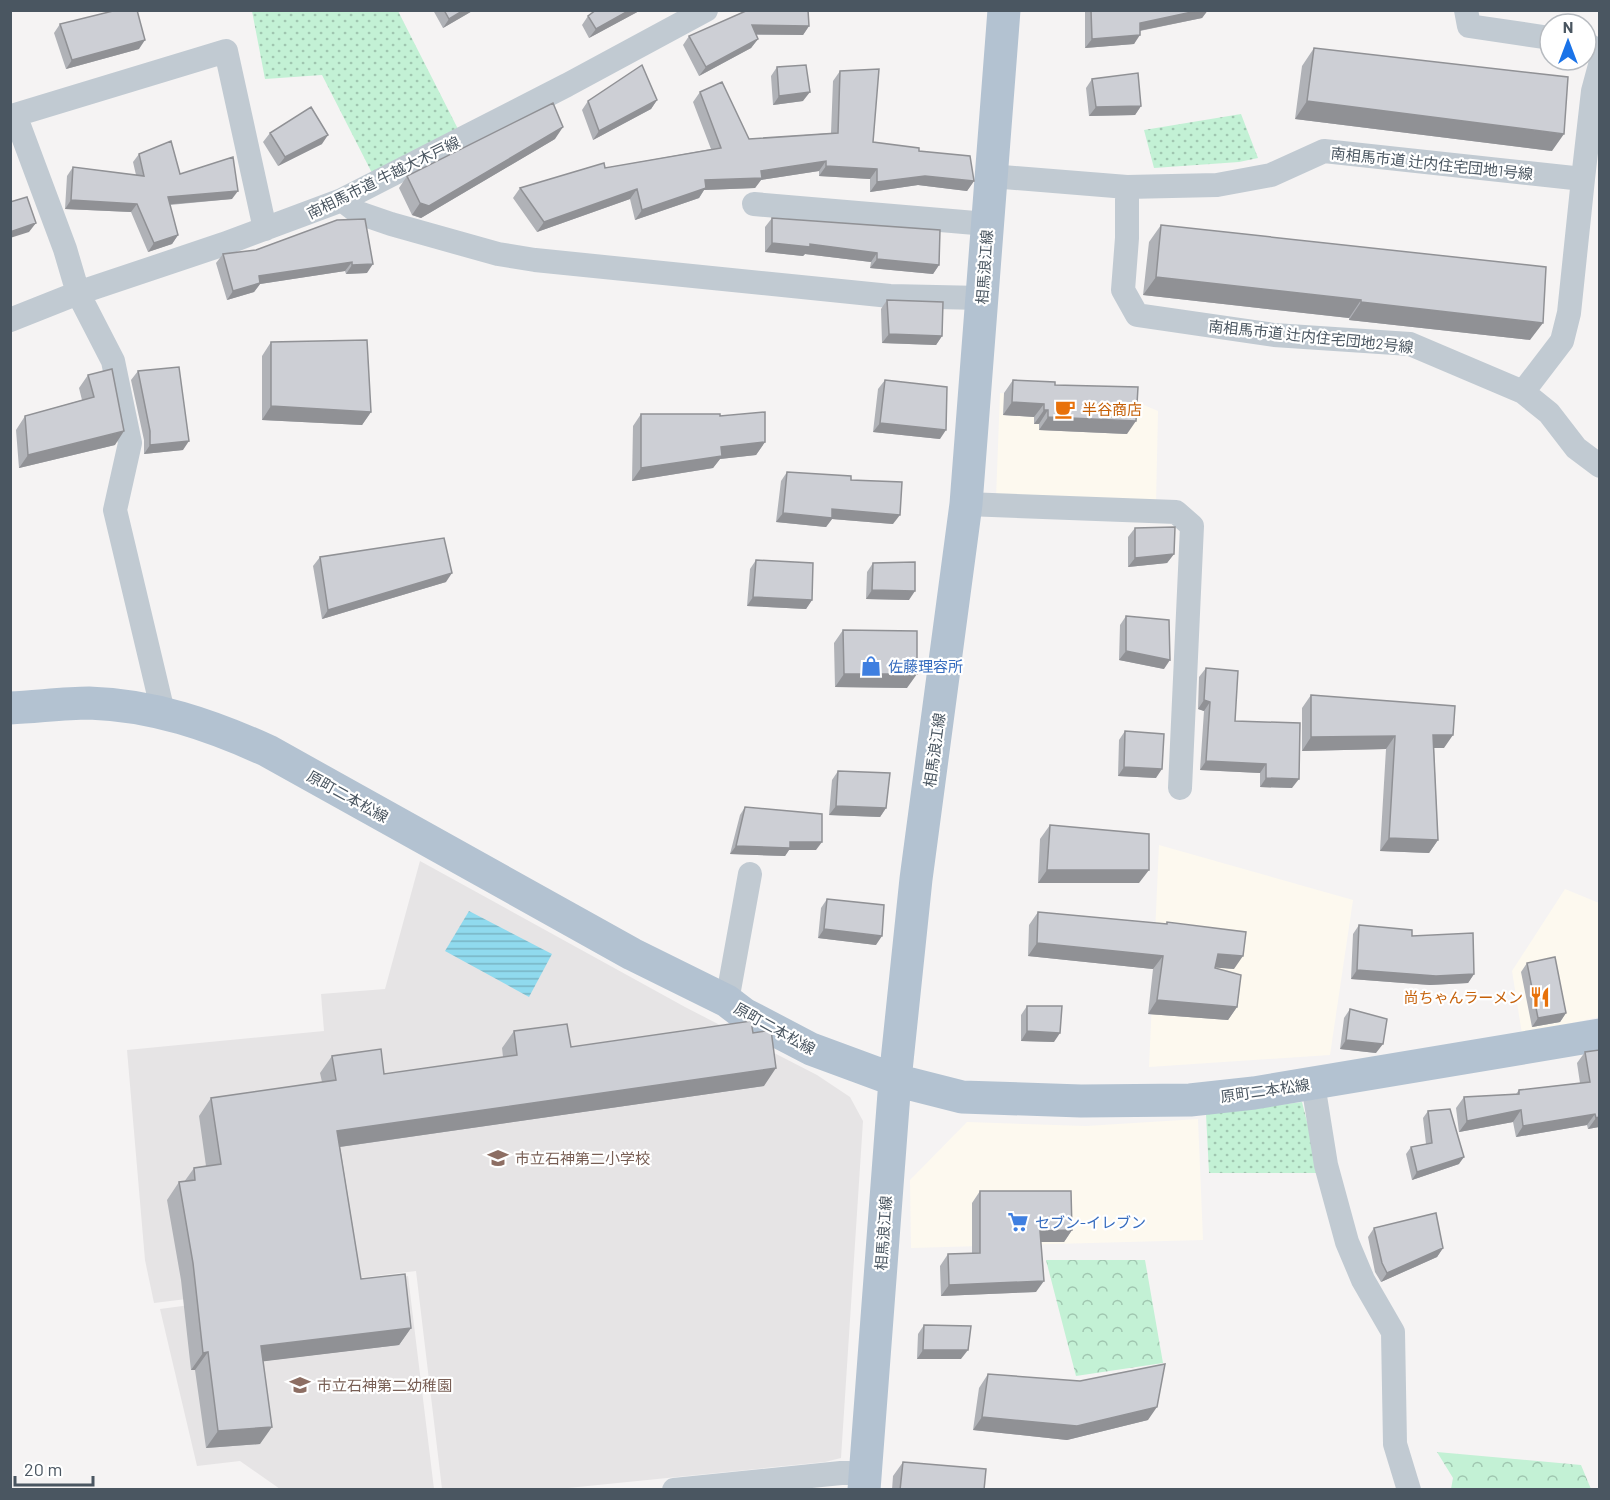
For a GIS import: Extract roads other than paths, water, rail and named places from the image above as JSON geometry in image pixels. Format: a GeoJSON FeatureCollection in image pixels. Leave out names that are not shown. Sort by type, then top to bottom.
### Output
{"type":"FeatureCollection","features":[{"type":"Feature","properties":{"kind":"main road","name":"相馬浪江線"},"geometry":{"type":"LineString","coordinates":[[864,1481],[895,1080],[916,879],[966,504],[1004,10]]}},
{"type":"Feature","properties":{"kind":"main road","name":"原町二本松線"},"geometry":{"type":"LineString","coordinates":[[10,708],[90,703],[163,712],[201,723],[268,751],[632,954],[727,1000],[744,1014],[811,1049],[895,1080],[962,1097],[1081,1101],[1190,1100],[1313,1084],[1599,1035]]}},
{"type":"Feature","properties":{"kind":"street","name":"南相馬市道 牛越大木戸線"},"geometry":{"type":"LineString","coordinates":[[10,320],[78,293],[342,200],[567,86],[706,10]]}},
{"type":"Feature","properties":{"kind":"street"},"geometry":{"type":"LineString","coordinates":[[1466,10],[1469,26],[1538,36]]}},
{"type":"Feature","properties":{"kind":"street"},"geometry":{"type":"LineString","coordinates":[[163,712],[115,510],[130,443],[113,361],[78,293],[65,249],[15,115],[226,51],[265,229]]}},
{"type":"Feature","properties":{"kind":"street"},"geometry":{"type":"LineString","coordinates":[[1599,65],[1592,100],[1569,313],[1562,341],[1523,392],[1549,413],[1576,448],[1599,466]]}},
{"type":"Feature","properties":{"kind":"street","name":"南相馬市道 辻内住宅団地1号線"},"geometry":{"type":"LineString","coordinates":[[991,176],[1127,187],[1217,185],[1271,175],[1324,151],[1583,179]]}},
{"type":"Feature","properties":{"kind":"street","name":"南相馬市道 辻内住宅団地2号線"},"geometry":{"type":"LineString","coordinates":[[1127,187],[1127,238],[1123,290],[1137,315],[1274,335],[1410,344],[1523,392]]}},
{"type":"Feature","properties":{"kind":"street"},"geometry":{"type":"LineString","coordinates":[[342,200],[360,213],[391,224],[498,254],[535,260],[890,296],[982,298]]}},
{"type":"Feature","properties":{"kind":"street"},"geometry":{"type":"LineString","coordinates":[[754,204],[987,224]]}},
{"type":"Feature","properties":{"kind":"street"},"geometry":{"type":"LineString","coordinates":[[966,504],[1176,512],[1191,526],[1180,788]]}},
{"type":"Feature","properties":{"kind":"street"},"geometry":{"type":"LineString","coordinates":[[727,1000],[750,874]]}},
{"type":"Feature","properties":{"kind":"street"},"geometry":{"type":"LineString","coordinates":[[1313,1084],[1326,1165],[1347,1242],[1363,1280],[1393,1332],[1395,1444],[1409,1490]]}},
{"type":"Feature","properties":{"kind":"street"},"geometry":{"type":"LineString","coordinates":[[674,1490],[841,1473],[864,1481]]}},
{"type":"Feature","properties":{"kind":"water"},"geometry":{"type":"Polygon","coordinates":[[[469,911],[552,954],[529,997],[445,951],[469,911]]]}},
{"type":"Feature","properties":{"kind":"place","name":"半谷商店"},"geometry":{"type":"Point","coordinates":[1065,409]}},
{"type":"Feature","properties":{"kind":"place","name":"佐藤理容所"},"geometry":{"type":"Point","coordinates":[871,666]}},
{"type":"Feature","properties":{"kind":"place","name":"尚ちゃんラーメン"},"geometry":{"type":"Point","coordinates":[1540,997]}},
{"type":"Feature","properties":{"kind":"place","name":"市立石神第二小学校"},"geometry":{"type":"Point","coordinates":[498,1158]}},
{"type":"Feature","properties":{"kind":"place","name":"セブン-イレブン"},"geometry":{"type":"Point","coordinates":[1018,1222]}},
{"type":"Feature","properties":{"kind":"place","name":"市立石神第二幼稚園"},"geometry":{"type":"Point","coordinates":[300,1385]}}]}
